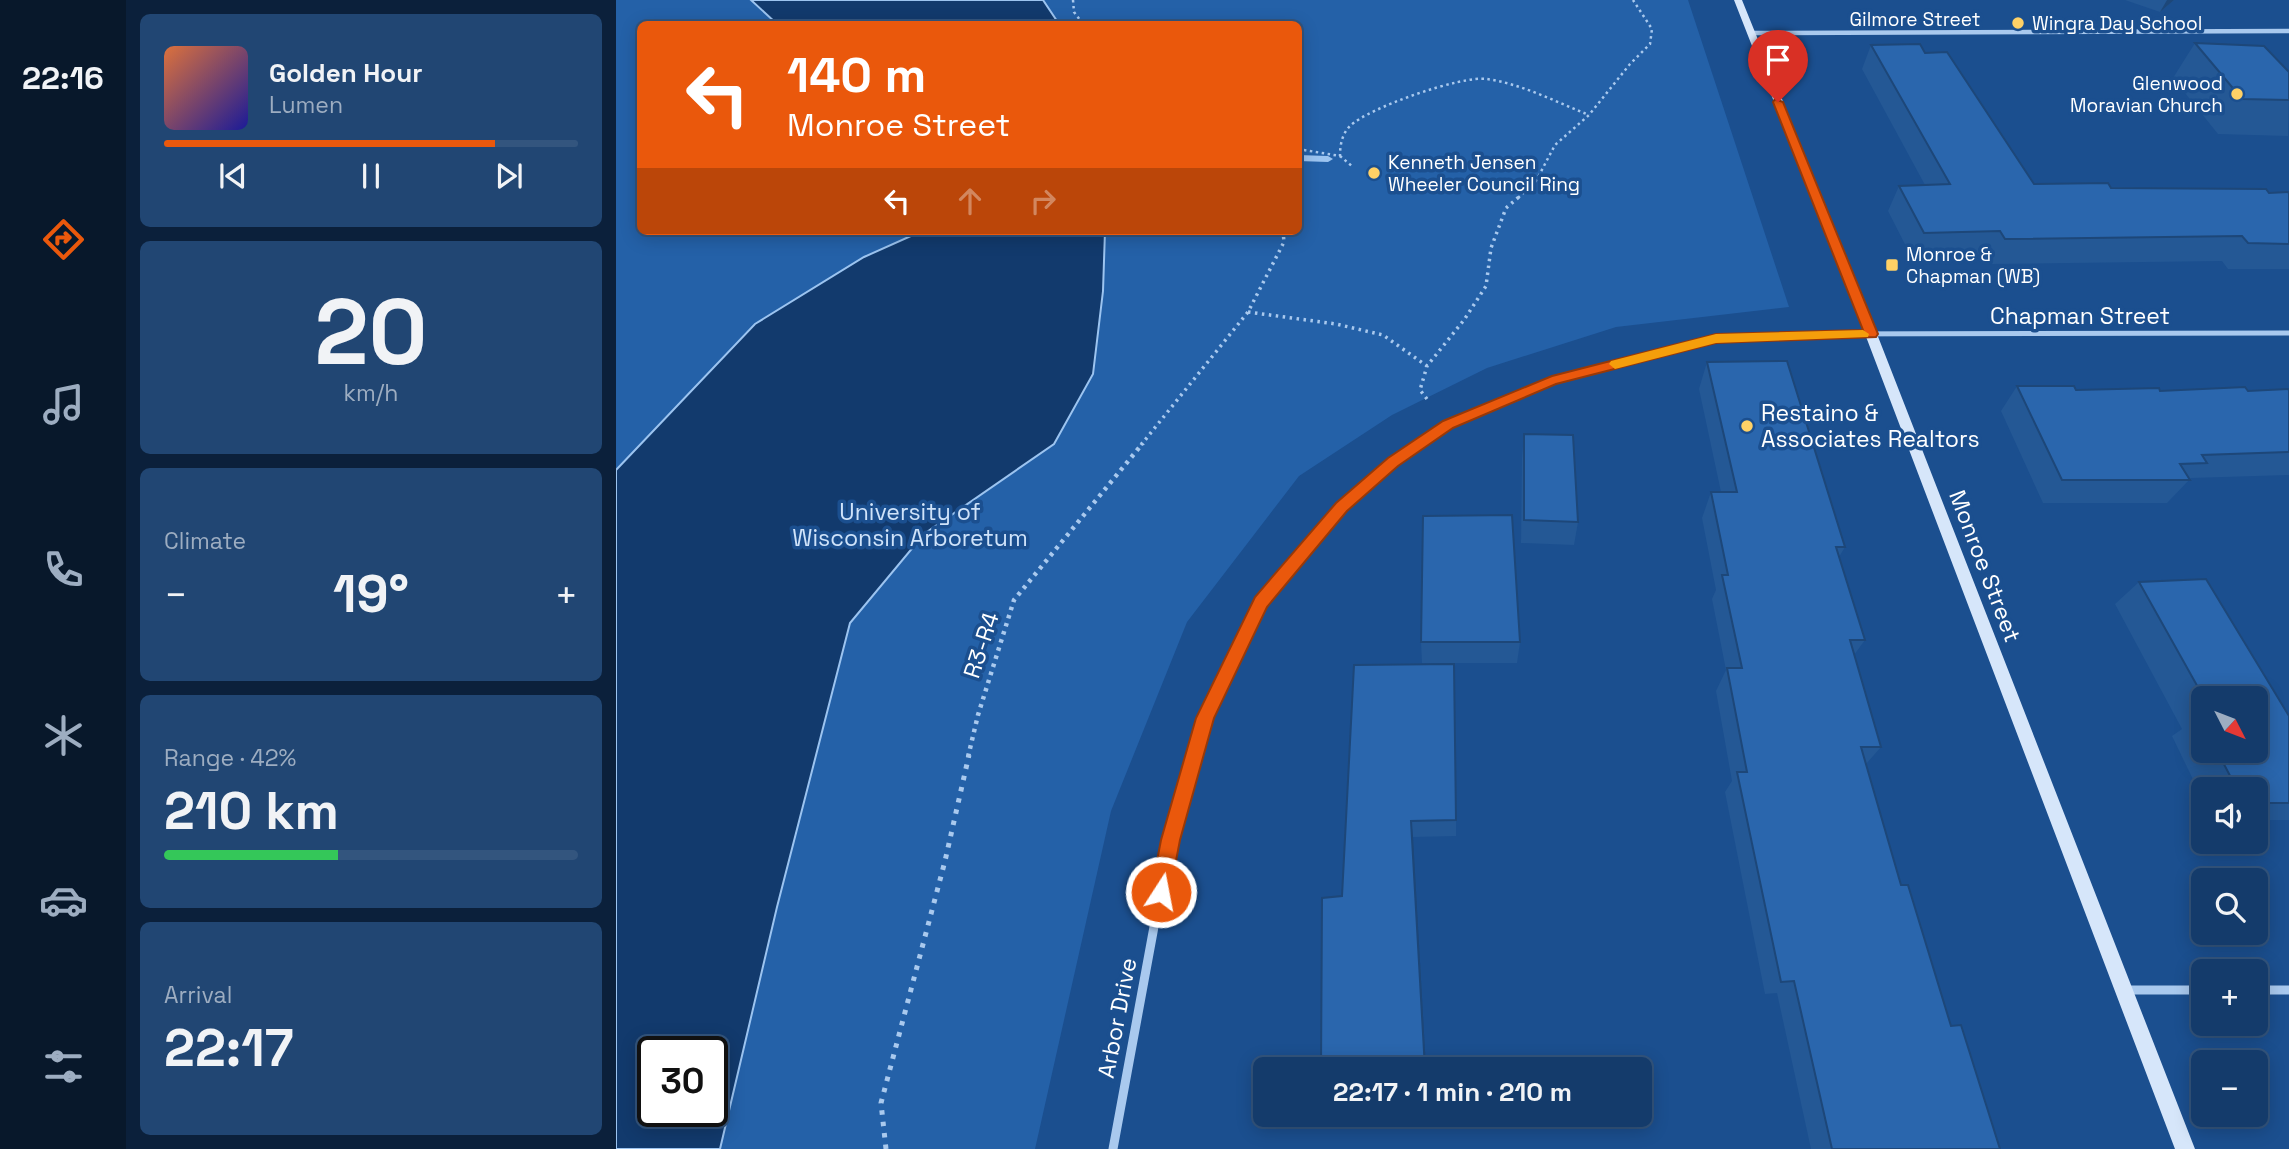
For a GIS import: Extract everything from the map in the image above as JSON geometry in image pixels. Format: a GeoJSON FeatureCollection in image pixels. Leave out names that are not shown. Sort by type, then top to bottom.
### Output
{"type":"FeatureCollection","features":[{"type":"Feature","properties":{"kind":"main road","name":"Monroe Street"},"geometry":{"type":"LineString","coordinates":[[1738,0],[1871,334],[2185,1149]]}},
{"type":"Feature","properties":{"kind":"street","name":"Gilmore Street"},"geometry":{"type":"LineString","coordinates":[[1751,33],[2289,32]]}},
{"type":"Feature","properties":{"kind":"street","name":"Chapman Street"},"geometry":{"type":"LineString","coordinates":[[1871,334],[2289,333]]}},
{"type":"Feature","properties":{"kind":"street","name":"Arbor Drive"},"geometry":{"type":"LineString","coordinates":[[1113,1149],[1170,840],[1205,718],[1261,602],[1341,507],[1393,462],[1448,424],[1552,380],[1716,338],[1871,334]]}},
{"type":"Feature","properties":{"kind":"street"},"geometry":{"type":"LineString","coordinates":[[2124,990],[2191,990]]}},
{"type":"Feature","properties":{"kind":"street"},"geometry":{"type":"LineString","coordinates":[[2268,990],[2289,990]]}},
{"type":"Feature","properties":{"kind":"path"},"geometry":{"type":"LineString","coordinates":[[1073,0],[1074,12],[1081,21]]}},
{"type":"Feature","properties":{"kind":"path"},"geometry":{"type":"LineString","coordinates":[[1448,424],[1420,390],[1427,366],[1464,320],[1486,286],[1491,248],[1506,208],[1536,181],[1555,145],[1589,115],[1630,64],[1650,44],[1652,29],[1633,0]]}},
{"type":"Feature","properties":{"kind":"path"},"geometry":{"type":"LineString","coordinates":[[1340,156],[1340,143],[1351,124],[1388,106],[1475,78],[1498,81],[1589,115]]}},
{"type":"Feature","properties":{"kind":"path"},"geometry":{"type":"LineString","coordinates":[[1302,149],[1340,156],[1353,167]]}},
{"type":"Feature","properties":{"kind":"path","name":"R3-R4"},"geometry":{"type":"LineString","coordinates":[[886,1149],[881,1103],[945,861],[978,715],[1014,600],[1199,376],[1248,312],[1284,242],[1283,235]]}},
{"type":"Feature","properties":{"kind":"path"},"geometry":{"type":"LineString","coordinates":[[1248,312],[1336,324],[1383,335],[1427,366]]}},
{"type":"Feature","properties":{"kind":"green space","name":"University of Wisconsin Arboretum"},"geometry":{"type":"Polygon","coordinates":[[[616,0],[1688,0],[1789,307],[1616,327],[1487,368],[1392,415],[1299,476],[1187,622],[1111,811],[1035,1149],[616,1149],[616,0]]]}},
{"type":"Feature","properties":{"kind":"shaded area"},"geometry":{"type":"Polygon","coordinates":[[[751,0],[1043,0],[1057,21],[774,21],[751,0]]]}},
{"type":"Feature","properties":{"kind":"shaded area"},"geometry":{"type":"Polygon","coordinates":[[[913,235],[1105,235],[1103,291],[1093,374],[1054,444],[924,534],[850,623],[777,907],[728,1115],[728,1036],[637,1036],[637,1127],[725,1127],[720,1149],[616,1149],[616,470],[755,324],[864,257],[913,235]]]}},
{"type":"Feature","properties":{"kind":"building"},"geometry":{"type":"Polygon","coordinates":[[[2195,43],[2264,46],[2289,72],[2289,100],[2242,99],[2195,43]]]}},
{"type":"Feature","properties":{"kind":"building"},"geometry":{"type":"Polygon","coordinates":[[[1920,44],[1925,53],[1947,52],[2034,184],[2108,183],[2111,188],[2266,189],[2269,193],[2289,192],[2289,244],[2248,243],[2242,236],[2005,239],[2000,231],[1924,233],[1899,186],[1950,184],[1871,45],[1920,44]]]}},
{"type":"Feature","properties":{"kind":"building"},"geometry":{"type":"Polygon","coordinates":[[[1787,361],[1845,547],[1836,547],[1865,640],[1850,640],[1881,747],[1861,747],[1901,885],[1908,885],[1951,1026],[1961,1025],[2000,1149],[1832,1149],[1794,981],[1781,982],[1737,772],[1747,772],[1727,668],[1742,668],[1722,575],[1728,575],[1711,492],[1737,492],[1707,362],[1787,361]]]}},
{"type":"Feature","properties":{"kind":"building"},"geometry":{"type":"Polygon","coordinates":[[[2017,386],[2074,386],[2076,390],[2159,388],[2160,391],[2245,387],[2248,391],[2289,389],[2289,452],[2202,455],[2207,463],[2180,464],[2190,480],[2062,480],[2017,386]]]}},
{"type":"Feature","properties":{"kind":"building"},"geometry":{"type":"Polygon","coordinates":[[[1524,434],[1573,435],[1578,522],[1524,520],[1524,434]]]}},
{"type":"Feature","properties":{"kind":"building"},"geometry":{"type":"Polygon","coordinates":[[[1512,515],[1520,642],[1421,642],[1423,516],[1512,515]]]}},
{"type":"Feature","properties":{"kind":"building"},"geometry":{"type":"Polygon","coordinates":[[[2206,579],[2289,716],[2289,803],[2268,803],[2268,777],[2231,777],[2223,763],[2268,763],[2268,686],[2197,686],[2139,582],[2206,579]]]}},
{"type":"Feature","properties":{"kind":"building"},"geometry":{"type":"Polygon","coordinates":[[[1454,664],[1456,820],[1411,821],[1424,1057],[1321,1057],[1322,898],[1342,896],[1354,665],[1454,664]]]}},
{"type":"Feature","properties":{"kind":"waterway"},"geometry":{"type":"LineString","coordinates":[[1302,158],[1328,159]]}},
{"type":"Feature","properties":{"kind":"slow traffic"},"geometry":{"type":"LineString","coordinates":[[1615,364],[1716,338],[1863,334]]}},
{"type":"Feature","properties":{"kind":"place","name":"Wingra Day School"},"geometry":{"type":"Point","coordinates":[2018,23]}},
{"type":"Feature","properties":{"kind":"place","name":"Glenwood Moravian Church"},"geometry":{"type":"Point","coordinates":[2237,94]}},
{"type":"Feature","properties":{"kind":"place","name":"Kenneth Jensen Wheeler Council Ring"},"geometry":{"type":"Point","coordinates":[1374,173]}},
{"type":"Feature","properties":{"kind":"place","name":"Monroe & Chapman (WB)"},"geometry":{"type":"Point","coordinates":[1892,265]}},
{"type":"Feature","properties":{"kind":"place","name":"Restaino & Associates Realtors"},"geometry":{"type":"Point","coordinates":[1747,426]}},
{"type":"Feature","properties":{"kind":"route"},"geometry":{"type":"LineString","coordinates":[[1161,892],[1170,840],[1205,718],[1261,602],[1341,507],[1393,462],[1448,424],[1552,380],[1716,338],[1871,334],[1778,102]]}}]}
